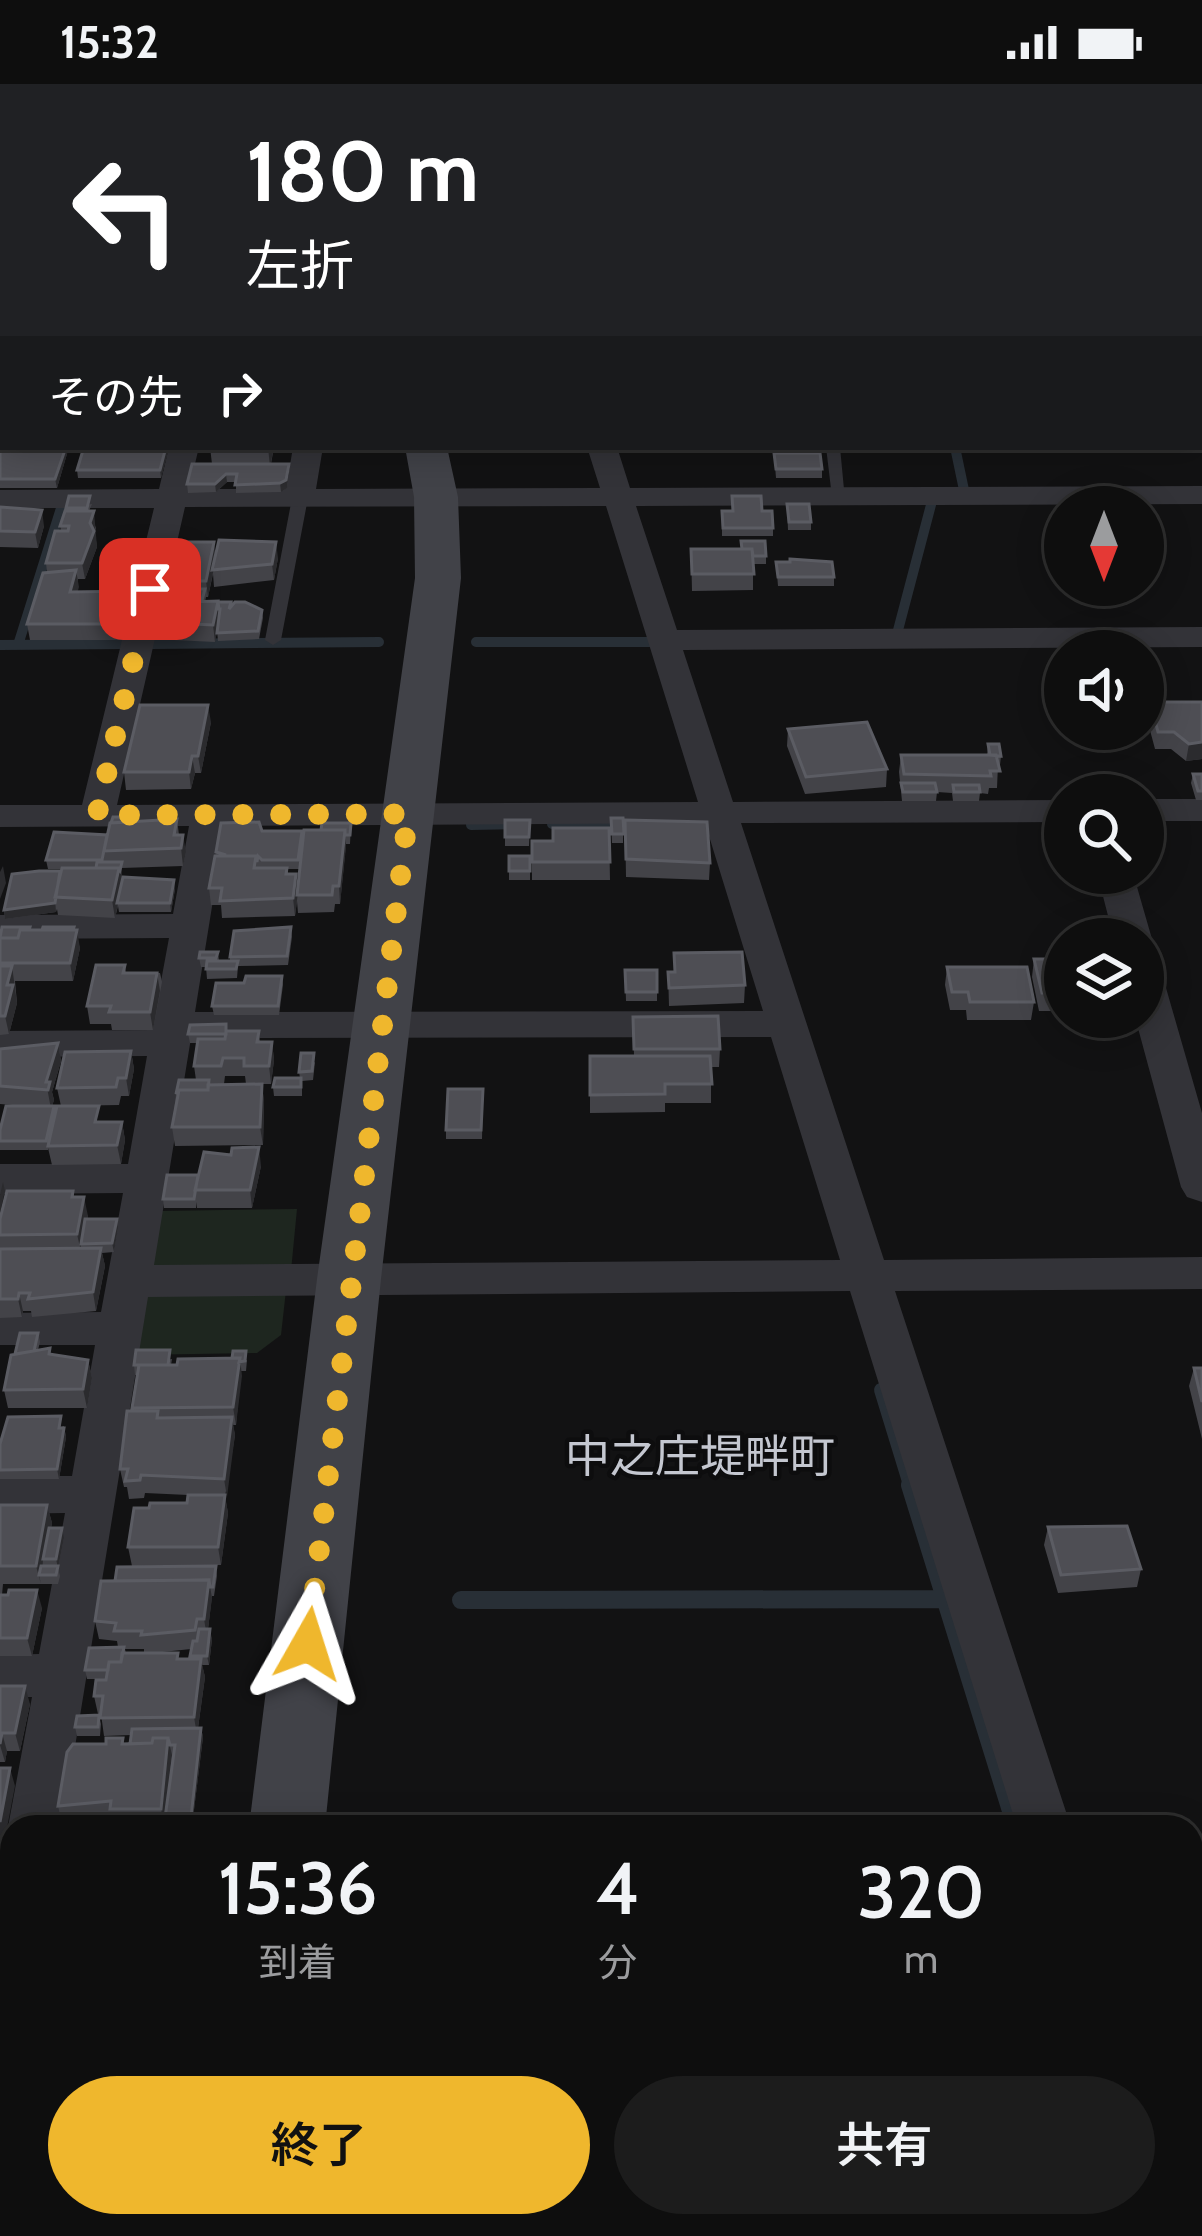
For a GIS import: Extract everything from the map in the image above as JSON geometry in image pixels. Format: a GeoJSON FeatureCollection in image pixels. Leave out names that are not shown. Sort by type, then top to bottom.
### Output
{"type":"FeatureCollection","features":[{"type":"Feature","properties":{"kind":"street"},"geometry":{"type":"LineString","coordinates":[[97,815],[183,450]]}},
{"type":"Feature","properties":{"kind":"street"},"geometry":{"type":"LineString","coordinates":[[300,498],[308,450]]}},
{"type":"Feature","properties":{"kind":"street"},"geometry":{"type":"LineString","coordinates":[[287,1815],[349,1279],[438,578],[436,497],[427,450]]}},
{"type":"Feature","properties":{"kind":"street"},"geometry":{"type":"LineString","coordinates":[[603,450],[1040,1815]]}},
{"type":"Feature","properties":{"kind":"street"},"geometry":{"type":"LineString","coordinates":[[0,499],[1202,495]]}},
{"type":"Feature","properties":{"kind":"street"},"geometry":{"type":"LineString","coordinates":[[665,640],[1202,638]]}},
{"type":"Feature","properties":{"kind":"street"},"geometry":{"type":"LineString","coordinates":[[1164,810],[1202,810]]}},
{"type":"Feature","properties":{"kind":"street"},"geometry":{"type":"LineString","coordinates":[[0,816],[1044,811]]}},
{"type":"Feature","properties":{"kind":"street"},"geometry":{"type":"LineString","coordinates":[[37,1815],[209,815]]}},
{"type":"Feature","properties":{"kind":"street"},"geometry":{"type":"LineString","coordinates":[[0,927],[190,926]]}},
{"type":"Feature","properties":{"kind":"street"},"geometry":{"type":"LineString","coordinates":[[0,1044],[381,1026],[789,1024]]}},
{"type":"Feature","properties":{"kind":"street"},"geometry":{"type":"LineString","coordinates":[[1161,1038],[1202,1187]]}},
{"type":"Feature","properties":{"kind":"street"},"geometry":{"type":"LineString","coordinates":[[0,1179],[146,1178]]}},
{"type":"Feature","properties":{"kind":"street"},"geometry":{"type":"LineString","coordinates":[[0,1329],[125,1305],[349,1279],[1202,1273]]}},
{"type":"Feature","properties":{"kind":"street"},"geometry":{"type":"LineString","coordinates":[[0,1495],[92,1494]]}},
{"type":"Feature","properties":{"kind":"street"},"geometry":{"type":"LineString","coordinates":[[0,1676],[61,1675]]}},
{"type":"Feature","properties":{"kind":"lane"},"geometry":{"type":"LineString","coordinates":[[832,450],[840,496]]}},
{"type":"Feature","properties":{"kind":"lane"},"geometry":{"type":"LineString","coordinates":[[273,640],[300,498]]}},
{"type":"Feature","properties":{"kind":"shaded area"},"geometry":{"type":"Polygon","coordinates":[[[297,1209],[291,1271],[164,1273],[151,1263],[159,1211],[297,1209]]]}},
{"type":"Feature","properties":{"kind":"shaded area"},"geometry":{"type":"Polygon","coordinates":[[[286,1290],[281,1335],[257,1353],[133,1355],[143,1300],[155,1292],[286,1290]]]}},
{"type":"Feature","properties":{"kind":"building"},"geometry":{"type":"Polygon","coordinates":[[[0,450],[65,450],[55,479],[0,479],[0,450]]]}},
{"type":"Feature","properties":{"kind":"building"},"geometry":{"type":"Polygon","coordinates":[[[83,450],[165,450],[160,470],[77,470],[83,450]]]}},
{"type":"Feature","properties":{"kind":"building"},"geometry":{"type":"Polygon","coordinates":[[[774,453],[820,453],[822,469],[776,469],[774,453]]]}},
{"type":"Feature","properties":{"kind":"building"},"geometry":{"type":"Polygon","coordinates":[[[192,464],[289,464],[286,480],[280,483],[235,485],[237,474],[226,474],[215,484],[187,484],[192,464]]]}},
{"type":"Feature","properties":{"kind":"building"},"geometry":{"type":"Polygon","coordinates":[[[69,496],[90,496],[87,508],[66,508],[69,496]]]}},
{"type":"Feature","properties":{"kind":"building"},"geometry":{"type":"Polygon","coordinates":[[[732,496],[761,496],[762,511],[772,511],[773,528],[723,528],[722,511],[733,511],[732,496]]]}},
{"type":"Feature","properties":{"kind":"building"},"geometry":{"type":"Polygon","coordinates":[[[787,504],[809,504],[811,522],[789,522],[787,504]]]}},
{"type":"Feature","properties":{"kind":"building"},"geometry":{"type":"Polygon","coordinates":[[[0,507],[42,510],[35,532],[0,531],[0,507]]]}},
{"type":"Feature","properties":{"kind":"building"},"geometry":{"type":"Polygon","coordinates":[[[65,511],[94,511],[90,523],[94,531],[82,563],[46,563],[55,531],[68,531],[69,526],[60,526],[65,511]]]}},
{"type":"Feature","properties":{"kind":"building"},"geometry":{"type":"Polygon","coordinates":[[[219,540],[276,542],[272,564],[212,570],[219,540]]]}},
{"type":"Feature","properties":{"kind":"building"},"geometry":{"type":"Polygon","coordinates":[[[741,541],[765,541],[766,556],[753,556],[752,549],[742,549],[741,541]]]}},
{"type":"Feature","properties":{"kind":"building"},"geometry":{"type":"Polygon","coordinates":[[[168,542],[214,542],[206,581],[159,581],[168,542]]]}},
{"type":"Feature","properties":{"kind":"building"},"geometry":{"type":"Polygon","coordinates":[[[691,549],[752,549],[754,574],[692,574],[691,549]]]}},
{"type":"Feature","properties":{"kind":"building"},"geometry":{"type":"Polygon","coordinates":[[[776,562],[832,562],[834,577],[778,577],[776,562]]]}},
{"type":"Feature","properties":{"kind":"building"},"geometry":{"type":"Polygon","coordinates":[[[76,570],[70,592],[133,591],[124,624],[27,624],[43,573],[76,570]]]}},
{"type":"Feature","properties":{"kind":"building"},"geometry":{"type":"Polygon","coordinates":[[[159,589],[205,589],[202,600],[158,603],[159,589]]]}},
{"type":"Feature","properties":{"kind":"building"},"geometry":{"type":"Polygon","coordinates":[[[218,601],[213,625],[151,622],[156,603],[218,601]]]}},
{"type":"Feature","properties":{"kind":"building"},"geometry":{"type":"Polygon","coordinates":[[[218,602],[231,602],[229,609],[235,602],[245,602],[262,610],[258,631],[217,633],[218,602]]]}},
{"type":"Feature","properties":{"kind":"building"},"geometry":{"type":"Polygon","coordinates":[[[1164,702],[1202,702],[1202,742],[1189,744],[1174,732],[1164,732],[1164,702]]]}},
{"type":"Feature","properties":{"kind":"building"},"geometry":{"type":"Polygon","coordinates":[[[140,705],[208,705],[198,756],[192,756],[189,772],[124,772],[140,705]]]}},
{"type":"Feature","properties":{"kind":"building"},"geometry":{"type":"Polygon","coordinates":[[[867,722],[887,769],[806,777],[788,729],[867,722]]]}},
{"type":"Feature","properties":{"kind":"building"},"geometry":{"type":"Polygon","coordinates":[[[988,744],[999,744],[1001,756],[990,755],[988,744]]]}},
{"type":"Feature","properties":{"kind":"building"},"geometry":{"type":"Polygon","coordinates":[[[901,755],[996,755],[1000,771],[990,771],[991,776],[904,774],[901,755]]]}},
{"type":"Feature","properties":{"kind":"building"},"geometry":{"type":"Polygon","coordinates":[[[1193,774],[1202,774],[1202,791],[1198,791],[1193,774]]]}},
{"type":"Feature","properties":{"kind":"building"},"geometry":{"type":"Polygon","coordinates":[[[901,783],[935,783],[937,792],[903,792],[901,783]]]}},
{"type":"Feature","properties":{"kind":"building"},"geometry":{"type":"Polygon","coordinates":[[[953,785],[979,785],[980,792],[954,792],[953,785]]]}},
{"type":"Feature","properties":{"kind":"building"},"geometry":{"type":"Polygon","coordinates":[[[113,817],[132,817],[131,822],[111,823],[113,817]]]}},
{"type":"Feature","properties":{"kind":"building"},"geometry":{"type":"Polygon","coordinates":[[[611,818],[623,818],[624,834],[612,834],[611,818]]]}},
{"type":"Feature","properties":{"kind":"building"},"geometry":{"type":"Polygon","coordinates":[[[177,819],[174,835],[183,835],[181,848],[104,851],[110,823],[177,819]]]}},
{"type":"Feature","properties":{"kind":"building"},"geometry":{"type":"Polygon","coordinates":[[[505,820],[530,820],[529,837],[505,837],[505,820]]]}},
{"type":"Feature","properties":{"kind":"building"},"geometry":{"type":"Polygon","coordinates":[[[625,820],[707,822],[710,863],[626,859],[625,820]]]}},
{"type":"Feature","properties":{"kind":"building"},"geometry":{"type":"Polygon","coordinates":[[[259,822],[262,831],[302,831],[298,860],[258,856],[257,862],[256,856],[215,856],[226,855],[216,852],[221,823],[259,822]]]}},
{"type":"Feature","properties":{"kind":"building"},"geometry":{"type":"Polygon","coordinates":[[[322,823],[351,823],[350,835],[345,830],[321,830],[322,823]]]}},
{"type":"Feature","properties":{"kind":"building"},"geometry":{"type":"Polygon","coordinates":[[[553,828],[609,828],[610,862],[532,862],[532,841],[553,841],[553,828]]]}},
{"type":"Feature","properties":{"kind":"building"},"geometry":{"type":"Polygon","coordinates":[[[304,830],[345,830],[339,886],[333,886],[332,895],[297,895],[304,830]]]}},
{"type":"Feature","properties":{"kind":"building"},"geometry":{"type":"Polygon","coordinates":[[[54,832],[107,835],[102,860],[46,860],[54,832]]]}},
{"type":"Feature","properties":{"kind":"building"},"geometry":{"type":"Polygon","coordinates":[[[215,856],[256,856],[254,868],[287,868],[286,874],[296,874],[293,898],[220,901],[222,888],[209,888],[215,856]]]}},
{"type":"Feature","properties":{"kind":"building"},"geometry":{"type":"Polygon","coordinates":[[[509,856],[530,856],[530,871],[509,871],[509,856]]]}},
{"type":"Feature","properties":{"kind":"building"},"geometry":{"type":"Polygon","coordinates":[[[97,862],[122,862],[120,870],[96,868],[97,862]]]}},
{"type":"Feature","properties":{"kind":"building"},"geometry":{"type":"Polygon","coordinates":[[[62,868],[119,868],[112,900],[55,897],[62,868]]]}},
{"type":"Feature","properties":{"kind":"building"},"geometry":{"type":"Polygon","coordinates":[[[60,871],[55,903],[4,910],[12,874],[60,871]]]}},
{"type":"Feature","properties":{"kind":"building"},"geometry":{"type":"Polygon","coordinates":[[[123,877],[174,880],[170,903],[117,903],[123,877]]]}},
{"type":"Feature","properties":{"kind":"building"},"geometry":{"type":"Polygon","coordinates":[[[2,927],[30,927],[20,930],[18,938],[0,938],[2,927]]]}},
{"type":"Feature","properties":{"kind":"building"},"geometry":{"type":"Polygon","coordinates":[[[43,927],[74,927],[42,930],[43,927]]]}},
{"type":"Feature","properties":{"kind":"building"},"geometry":{"type":"Polygon","coordinates":[[[291,927],[287,956],[230,957],[234,931],[291,927]]]}},
{"type":"Feature","properties":{"kind":"building"},"geometry":{"type":"Polygon","coordinates":[[[20,930],[77,930],[70,963],[0,963],[0,938],[18,938],[20,930]]]}},
{"type":"Feature","properties":{"kind":"building"},"geometry":{"type":"Polygon","coordinates":[[[200,952],[218,952],[216,958],[199,958],[200,952]]]}},
{"type":"Feature","properties":{"kind":"building"},"geometry":{"type":"Polygon","coordinates":[[[742,952],[745,985],[669,988],[668,972],[675,972],[674,953],[742,952]]]}},
{"type":"Feature","properties":{"kind":"building"},"geometry":{"type":"Polygon","coordinates":[[[1034,959],[1044,959],[1042,993],[1034,959]]]}},
{"type":"Feature","properties":{"kind":"building"},"geometry":{"type":"Polygon","coordinates":[[[207,961],[238,961],[236,969],[206,969],[207,961]]]}},
{"type":"Feature","properties":{"kind":"building"},"geometry":{"type":"Polygon","coordinates":[[[96,965],[125,965],[123,973],[157,973],[150,1012],[109,1012],[111,1006],[87,1006],[96,965]]]}},
{"type":"Feature","properties":{"kind":"building"},"geometry":{"type":"Polygon","coordinates":[[[0,966],[12,966],[7,985],[13,985],[5,1016],[0,1016],[0,966]]]}},
{"type":"Feature","properties":{"kind":"building"},"geometry":{"type":"Polygon","coordinates":[[[947,967],[1027,967],[1034,1002],[970,1002],[968,992],[952,992],[947,967]]]}},
{"type":"Feature","properties":{"kind":"building"},"geometry":{"type":"Polygon","coordinates":[[[625,970],[657,970],[657,992],[626,992],[625,970]]]}},
{"type":"Feature","properties":{"kind":"building"},"geometry":{"type":"Polygon","coordinates":[[[246,976],[282,976],[278,1006],[212,1006],[216,983],[244,983],[246,976]]]}},
{"type":"Feature","properties":{"kind":"building"},"geometry":{"type":"Polygon","coordinates":[[[718,1016],[720,1049],[634,1049],[633,1017],[718,1016]]]}},
{"type":"Feature","properties":{"kind":"building"},"geometry":{"type":"Polygon","coordinates":[[[226,1024],[226,1034],[188,1034],[190,1025],[226,1024]]]}},
{"type":"Feature","properties":{"kind":"building"},"geometry":{"type":"Polygon","coordinates":[[[226,1031],[259,1031],[257,1042],[272,1042],[269,1066],[244,1066],[244,1058],[223,1058],[221,1066],[194,1066],[198,1039],[225,1039],[226,1031]]]}},
{"type":"Feature","properties":{"kind":"building"},"geometry":{"type":"Polygon","coordinates":[[[58,1043],[46,1082],[50,1082],[48,1090],[0,1086],[0,1049],[58,1043]]]}},
{"type":"Feature","properties":{"kind":"building"},"geometry":{"type":"Polygon","coordinates":[[[131,1051],[126,1078],[118,1078],[116,1087],[57,1088],[65,1052],[131,1051]]]}},
{"type":"Feature","properties":{"kind":"building"},"geometry":{"type":"Polygon","coordinates":[[[301,1053],[314,1053],[312,1071],[299,1072],[301,1053]]]}},
{"type":"Feature","properties":{"kind":"building"},"geometry":{"type":"Polygon","coordinates":[[[590,1056],[710,1056],[712,1084],[665,1084],[665,1094],[590,1095],[590,1056]]]}},
{"type":"Feature","properties":{"kind":"building"},"geometry":{"type":"Polygon","coordinates":[[[275,1078],[301,1078],[301,1087],[273,1087],[275,1078]]]}},
{"type":"Feature","properties":{"kind":"building"},"geometry":{"type":"Polygon","coordinates":[[[179,1080],[209,1080],[208,1090],[176,1094],[179,1080]]]}},
{"type":"Feature","properties":{"kind":"building"},"geometry":{"type":"Polygon","coordinates":[[[262,1084],[260,1127],[172,1127],[179,1090],[262,1084]]]}},
{"type":"Feature","properties":{"kind":"building"},"geometry":{"type":"Polygon","coordinates":[[[448,1089],[483,1089],[481,1130],[446,1130],[448,1089]]]}},
{"type":"Feature","properties":{"kind":"building"},"geometry":{"type":"Polygon","coordinates":[[[6,1106],[54,1106],[46,1141],[0,1141],[6,1106]]]}},
{"type":"Feature","properties":{"kind":"building"},"geometry":{"type":"Polygon","coordinates":[[[57,1106],[99,1106],[95,1122],[122,1122],[117,1145],[48,1146],[57,1106]]]}},
{"type":"Feature","properties":{"kind":"building"},"geometry":{"type":"Polygon","coordinates":[[[259,1147],[250,1190],[195,1190],[204,1152],[231,1155],[232,1148],[259,1147]]]}},
{"type":"Feature","properties":{"kind":"building"},"geometry":{"type":"Polygon","coordinates":[[[167,1175],[198,1175],[194,1199],[163,1199],[167,1175]]]}},
{"type":"Feature","properties":{"kind":"building"},"geometry":{"type":"Polygon","coordinates":[[[7,1191],[73,1191],[72,1197],[84,1197],[77,1234],[0,1235],[7,1191]]]}},
{"type":"Feature","properties":{"kind":"building"},"geometry":{"type":"Polygon","coordinates":[[[85,1219],[117,1219],[112,1243],[81,1244],[85,1219]]]}},
{"type":"Feature","properties":{"kind":"building"},"geometry":{"type":"Polygon","coordinates":[[[101,1248],[93,1292],[28,1299],[30,1293],[19,1293],[18,1299],[0,1299],[0,1249],[101,1248]]]}},
{"type":"Feature","properties":{"kind":"building"},"geometry":{"type":"Polygon","coordinates":[[[20,1333],[38,1333],[34,1351],[15,1354],[20,1333]]]}},
{"type":"Feature","properties":{"kind":"building"},"geometry":{"type":"Polygon","coordinates":[[[50,1348],[49,1354],[88,1360],[83,1389],[4,1390],[11,1355],[50,1348]]]}},
{"type":"Feature","properties":{"kind":"building"},"geometry":{"type":"Polygon","coordinates":[[[136,1350],[170,1350],[168,1365],[134,1365],[136,1350]]]}},
{"type":"Feature","properties":{"kind":"building"},"geometry":{"type":"Polygon","coordinates":[[[233,1351],[246,1351],[245,1361],[232,1358],[233,1351]]]}},
{"type":"Feature","properties":{"kind":"building"},"geometry":{"type":"Polygon","coordinates":[[[240,1358],[233,1407],[132,1408],[139,1365],[240,1358]]]}},
{"type":"Feature","properties":{"kind":"building"},"geometry":{"type":"Polygon","coordinates":[[[1194,1368],[1202,1368],[1202,1402],[1194,1368]]]}},
{"type":"Feature","properties":{"kind":"building"},"geometry":{"type":"Polygon","coordinates":[[[127,1411],[158,1411],[157,1418],[232,1417],[224,1479],[141,1475],[140,1480],[125,1481],[128,1469],[120,1469],[127,1411]]]}},
{"type":"Feature","properties":{"kind":"building"},"geometry":{"type":"Polygon","coordinates":[[[61,1416],[59,1428],[64,1428],[57,1469],[0,1470],[0,1444],[8,1417],[61,1416]]]}},
{"type":"Feature","properties":{"kind":"building"},"geometry":{"type":"Polygon","coordinates":[[[188,1495],[225,1495],[218,1547],[128,1547],[134,1508],[187,1503],[188,1495]]]}},
{"type":"Feature","properties":{"kind":"building"},"geometry":{"type":"Polygon","coordinates":[[[0,1505],[47,1505],[36,1566],[0,1566],[0,1505]]]}},
{"type":"Feature","properties":{"kind":"building"},"geometry":{"type":"Polygon","coordinates":[[[1127,1526],[1141,1569],[1061,1575],[1048,1527],[1127,1526]]]}},
{"type":"Feature","properties":{"kind":"building"},"geometry":{"type":"Polygon","coordinates":[[[49,1528],[62,1528],[56,1559],[43,1559],[49,1528]]]}},
{"type":"Feature","properties":{"kind":"building"},"geometry":{"type":"Polygon","coordinates":[[[41,1566],[58,1566],[56,1575],[39,1575],[41,1566]]]}},
{"type":"Feature","properties":{"kind":"building"},"geometry":{"type":"Polygon","coordinates":[[[216,1566],[213,1587],[209,1580],[115,1581],[117,1567],[216,1566]]]}},
{"type":"Feature","properties":{"kind":"building"},"geometry":{"type":"Polygon","coordinates":[[[209,1580],[204,1619],[197,1619],[195,1630],[141,1635],[142,1631],[114,1631],[116,1623],[95,1621],[101,1581],[209,1580]]]}},
{"type":"Feature","properties":{"kind":"building"},"geometry":{"type":"Polygon","coordinates":[[[9,1590],[37,1590],[27,1638],[0,1638],[0,1595],[8,1595],[9,1590]]]}},
{"type":"Feature","properties":{"kind":"building"},"geometry":{"type":"Polygon","coordinates":[[[199,1629],[210,1629],[207,1656],[190,1656],[193,1641],[197,1641],[199,1629]]]}},
{"type":"Feature","properties":{"kind":"building"},"geometry":{"type":"Polygon","coordinates":[[[124,1647],[121,1662],[109,1662],[108,1670],[85,1670],[89,1648],[124,1647]]]}},
{"type":"Feature","properties":{"kind":"building"},"geometry":{"type":"Polygon","coordinates":[[[122,1653],[178,1653],[177,1659],[201,1659],[194,1717],[100,1718],[103,1696],[94,1696],[96,1680],[106,1680],[109,1662],[121,1662],[122,1653]]]}},
{"type":"Feature","properties":{"kind":"building"},"geometry":{"type":"Polygon","coordinates":[[[0,1686],[25,1686],[15,1733],[2,1733],[0,1744],[0,1686]]]}},
{"type":"Feature","properties":{"kind":"building"},"geometry":{"type":"Polygon","coordinates":[[[99,1715],[98,1727],[75,1727],[77,1716],[99,1715]]]}},
{"type":"Feature","properties":{"kind":"building"},"geometry":{"type":"Polygon","coordinates":[[[201,1728],[191,1815],[165,1815],[175,1745],[168,1738],[130,1744],[132,1729],[201,1728]]]}},
{"type":"Feature","properties":{"kind":"building"},"geometry":{"type":"Polygon","coordinates":[[[106,1738],[123,1738],[122,1744],[168,1738],[161,1809],[110,1809],[111,1801],[58,1806],[67,1752],[73,1744],[106,1744],[106,1738]]]}},
{"type":"Feature","properties":{"kind":"building"},"geometry":{"type":"Polygon","coordinates":[[[0,1768],[10,1768],[1,1815],[0,1768]]]}},
{"type":"Feature","properties":{"kind":"waterway"},"geometry":{"type":"LineString","coordinates":[[956,450],[964,490]]}},
{"type":"Feature","properties":{"kind":"waterway"},"geometry":{"type":"LineString","coordinates":[[897,634],[932,501]]}},
{"type":"Feature","properties":{"kind":"waterway"},"geometry":{"type":"LineString","coordinates":[[18,645],[62,505]]}},
{"type":"Feature","properties":{"kind":"waterway"},"geometry":{"type":"LineString","coordinates":[[151,644],[379,642]]}},
{"type":"Feature","properties":{"kind":"waterway"},"geometry":{"type":"LineString","coordinates":[[476,642],[651,642]]}},
{"type":"Feature","properties":{"kind":"waterway"},"geometry":{"type":"LineString","coordinates":[[18,645],[127,644]]}},
{"type":"Feature","properties":{"kind":"waterway"},"geometry":{"type":"LineString","coordinates":[[0,645],[18,645]]}},
{"type":"Feature","properties":{"kind":"waterway"},"geometry":{"type":"LineString","coordinates":[[471,825],[517,824]]}},
{"type":"Feature","properties":{"kind":"waterway"},"geometry":{"type":"LineString","coordinates":[[552,824],[643,824]]}},
{"type":"Feature","properties":{"kind":"waterway"},"geometry":{"type":"LineString","coordinates":[[881,1390],[911,1488]]}},
{"type":"Feature","properties":{"kind":"waterway"},"geometry":{"type":"LineString","coordinates":[[910,1485],[1012,1815]]}},
{"type":"Feature","properties":{"kind":"waterway"},"geometry":{"type":"LineString","coordinates":[[461,1600],[945,1599]]}},
{"type":"Feature","properties":{"kind":"district","name":"中之庄堤畔町"},"geometry":{"type":"Point","coordinates":[700,1456]}},
{"type":"Feature","properties":{"kind":"route"},"geometry":{"type":"LineString","coordinates":[[150,589],[97,815],[408,814],[308,1644]]}}]}
